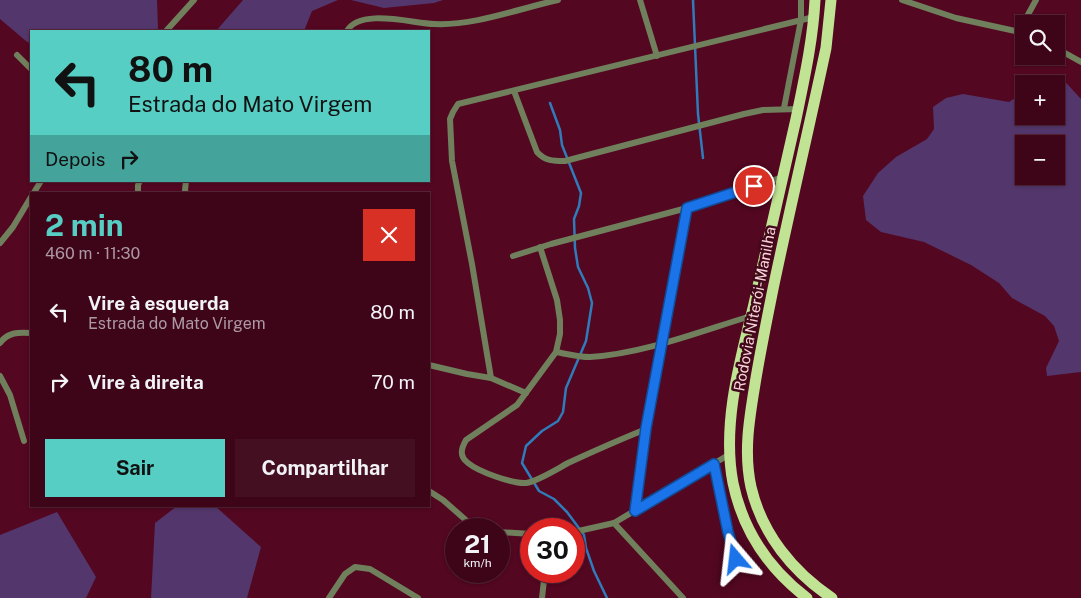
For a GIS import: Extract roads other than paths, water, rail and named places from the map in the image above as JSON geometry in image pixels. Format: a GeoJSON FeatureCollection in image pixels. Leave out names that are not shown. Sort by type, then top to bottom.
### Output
{"type":"FeatureCollection","features":[{"type":"Feature","properties":{"kind":"highway","name":"Rodovia Niterói-Manilha"},"geometry":{"type":"LineString","coordinates":[[807,598],[789,584],[770,564],[754,539],[736,497],[730,454],[730,424],[738,372],[784,178],[798,108],[814,17],[814,0]]}},
{"type":"Feature","properties":{"kind":"highway","name":"Rodovia Niterói-Manilha"},"geometry":{"type":"LineString","coordinates":[[830,0],[826,48],[764,330],[748,427],[747,455],[752,488],[761,517],[776,544],[813,585],[832,598]]}},
{"type":"Feature","properties":{"kind":"street"},"geometry":{"type":"LineString","coordinates":[[167,30],[194,0]]}},
{"type":"Feature","properties":{"kind":"street"},"geometry":{"type":"LineString","coordinates":[[348,30],[357,21],[367,18],[451,24],[558,0]]}},
{"type":"Feature","properties":{"kind":"street"},"geometry":{"type":"LineString","coordinates":[[640,0],[657,56]]}},
{"type":"Feature","properties":{"kind":"street"},"geometry":{"type":"LineString","coordinates":[[784,108],[801,20],[801,0]]}},
{"type":"Feature","properties":{"kind":"street"},"geometry":{"type":"LineString","coordinates":[[902,0],[956,18],[1015,31]]}},
{"type":"Feature","properties":{"kind":"street"},"geometry":{"type":"LineString","coordinates":[[1029,15],[1036,0]]}},
{"type":"Feature","properties":{"kind":"street"},"geometry":{"type":"LineString","coordinates":[[492,378],[452,161],[450,119],[458,104],[814,17]]}},
{"type":"Feature","properties":{"kind":"street"},"geometry":{"type":"LineString","coordinates":[[1065,53],[1081,62]]}},
{"type":"Feature","properties":{"kind":"street"},"geometry":{"type":"LineString","coordinates":[[17,55],[30,69]]}},
{"type":"Feature","properties":{"kind":"street"},"geometry":{"type":"LineString","coordinates":[[514,91],[537,152],[542,158],[551,161],[569,160],[763,110],[798,108]]}},
{"type":"Feature","properties":{"kind":"street"},"geometry":{"type":"LineString","coordinates":[[513,256],[687,208],[784,178]]}},
{"type":"Feature","properties":{"kind":"street"},"geometry":{"type":"LineString","coordinates":[[0,243],[13,227],[30,198]]}},
{"type":"Feature","properties":{"kind":"street"},"geometry":{"type":"LineString","coordinates":[[635,511],[646,428],[687,208]]}},
{"type":"Feature","properties":{"kind":"street"},"geometry":{"type":"LineString","coordinates":[[540,247],[557,300],[559,313],[560,334],[556,352],[517,406],[473,433],[466,440],[462,446],[461,454],[464,460],[477,469],[506,479],[527,482],[646,428]]}},
{"type":"Feature","properties":{"kind":"street"},"geometry":{"type":"LineString","coordinates":[[556,352],[589,357],[622,352],[662,343],[751,316]]}},
{"type":"Feature","properties":{"kind":"street"},"geometry":{"type":"LineString","coordinates":[[0,343],[4,337],[16,332],[30,333]]}},
{"type":"Feature","properties":{"kind":"street"},"geometry":{"type":"LineString","coordinates":[[430,365],[492,378],[526,393]]}},
{"type":"Feature","properties":{"kind":"street"},"geometry":{"type":"LineString","coordinates":[[0,376],[10,395],[24,441]]}},
{"type":"Feature","properties":{"kind":"street"},"geometry":{"type":"LineString","coordinates":[[585,530],[614,523],[730,454]]}},
{"type":"Feature","properties":{"kind":"street"},"geometry":{"type":"LineString","coordinates":[[714,464],[728,532],[736,559]]}},
{"type":"Feature","properties":{"kind":"street"},"geometry":{"type":"LineString","coordinates":[[430,492],[463,518]]}},
{"type":"Feature","properties":{"kind":"street"},"geometry":{"type":"LineString","coordinates":[[614,523],[683,598]]}},
{"type":"Feature","properties":{"kind":"street"},"geometry":{"type":"LineString","coordinates":[[330,598],[345,574],[355,567],[370,570],[418,598]]}},
{"type":"Feature","properties":{"kind":"street"},"geometry":{"type":"LineString","coordinates":[[544,596],[545,583]]}},
{"type":"Feature","properties":{"kind":"waterway"},"geometry":{"type":"LineString","coordinates":[[693,0],[698,114],[703,158]]}},
{"type":"Feature","properties":{"kind":"waterway"},"geometry":{"type":"LineString","coordinates":[[550,103],[560,130],[562,145],[581,193],[574,219],[575,248],[578,267],[588,288],[592,303],[586,341],[566,388],[563,412],[558,421],[542,431],[526,446],[522,463],[539,491],[554,499],[567,512],[584,535],[586,548],[594,571],[607,598]]}}]}
